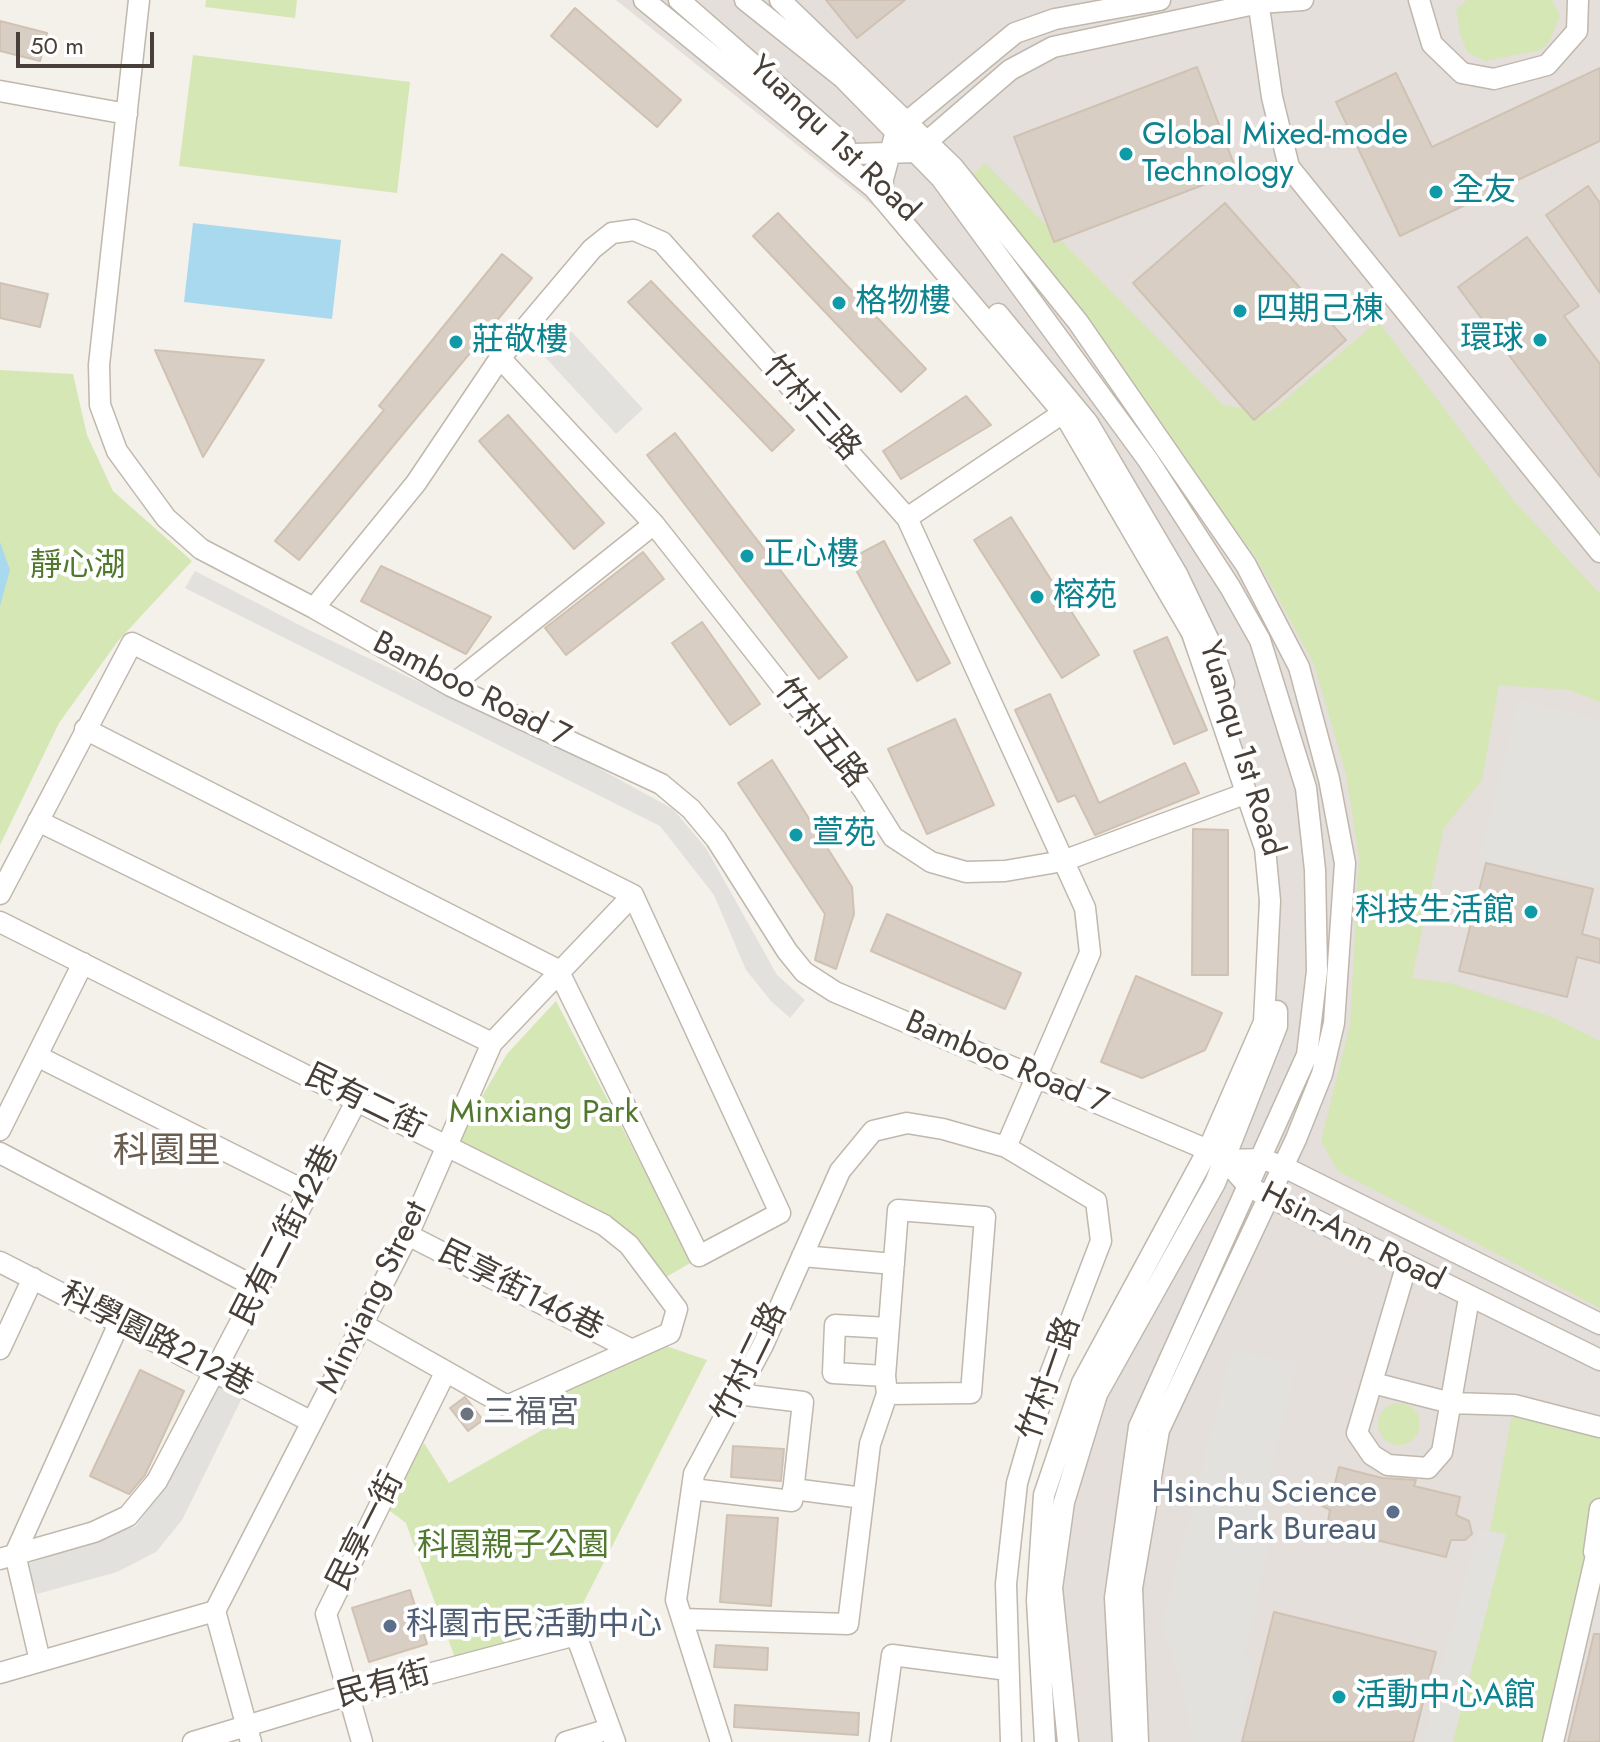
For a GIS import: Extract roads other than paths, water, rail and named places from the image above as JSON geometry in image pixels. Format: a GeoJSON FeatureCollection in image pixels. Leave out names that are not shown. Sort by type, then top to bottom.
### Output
{"type":"FeatureCollection","features":[{"type":"Feature","properties":{"kind":"street","name":"Bamboo Road 7"},"geometry":{"type":"LineString","coordinates":[[139,0],[99,365],[100,405],[107,428],[136,481],[166,518],[201,549],[314,608],[451,686],[661,784],[691,809],[716,839],[787,951],[804,972],[835,992],[1216,1155]]}},
{"type":"Feature","properties":{"kind":"street"},"geometry":{"type":"LineString","coordinates":[[644,0],[849,158],[921,146],[1015,67],[1053,47],[1259,2],[1303,0]]}},
{"type":"Feature","properties":{"kind":"street","name":"Yuanqu 1st Road"},"geometry":{"type":"LineString","coordinates":[[679,0],[883,189],[1077,407],[1177,574],[1212,647],[1260,792],[1274,848],[1281,895],[1277,1026],[1097,1394],[1064,1502],[1052,1588],[1068,1742]]}},
{"type":"Feature","properties":{"kind":"street","name":"Yuanqu 1st Road"},"geometry":{"type":"LineString","coordinates":[[745,0],[902,126]]}},
{"type":"Feature","properties":{"kind":"street","name":"Yuanqu 1st Road"},"geometry":{"type":"LineString","coordinates":[[780,0],[921,146],[1078,322],[1246,565],[1299,667],[1329,779],[1345,863],[1334,1023],[1322,1074],[1284,1167],[1159,1430],[1132,1588],[1138,1742]]}},
{"type":"Feature","properties":{"kind":"street"},"geometry":{"type":"LineString","coordinates":[[883,189],[890,152],[902,126],[1015,33],[1055,19],[1160,0]]}},
{"type":"Feature","properties":{"kind":"street"},"geometry":{"type":"LineString","coordinates":[[1419,0],[1432,44],[1462,73],[1494,79],[1547,65],[1577,31],[1578,0]]}},
{"type":"Feature","properties":{"kind":"street"},"geometry":{"type":"LineString","coordinates":[[1259,2],[1272,97],[1289,167],[1600,552]]}},
{"type":"Feature","properties":{"kind":"street"},"geometry":{"type":"LineString","coordinates":[[996,49],[1015,67]]}},
{"type":"Feature","properties":{"kind":"street"},"geometry":{"type":"LineString","coordinates":[[0,91],[127,114]]}},
{"type":"Feature","properties":{"kind":"street","name":"Yuanqu 1st Road"},"geometry":{"type":"LineString","coordinates":[[921,146],[941,178],[1148,460],[1230,587],[1260,640],[1306,788],[1315,870],[1317,971],[1307,1055],[1263,1159],[1139,1427],[1115,1598],[1123,1742]]}},
{"type":"Feature","properties":{"kind":"street","name":"竹村三路"},"geometry":{"type":"LineString","coordinates":[[314,608],[416,483],[500,358],[592,249],[612,233],[634,230],[662,242],[907,518],[1085,908],[1090,953],[1036,1077]]}},
{"type":"Feature","properties":{"kind":"street","name":"竹村五路"},"geometry":{"type":"LineString","coordinates":[[500,358],[654,524],[863,789],[893,837],[931,862],[966,872],[1005,871],[1063,861],[1239,796]]}},
{"type":"Feature","properties":{"kind":"street"},"geometry":{"type":"LineString","coordinates":[[907,518],[1057,417]]}},
{"type":"Feature","properties":{"kind":"street"},"geometry":{"type":"LineString","coordinates":[[451,686],[654,524]]}},
{"type":"Feature","properties":{"kind":"street"},"geometry":{"type":"LineString","coordinates":[[0,894],[85,729],[132,643],[633,895],[780,1213],[699,1256],[558,970],[85,729]]}},
{"type":"Feature","properties":{"kind":"street"},"geometry":{"type":"LineString","coordinates":[[38,821],[492,1043]]}},
{"type":"Feature","properties":{"kind":"street","name":"Minxiang Street"},"geometry":{"type":"LineString","coordinates":[[215,1611],[408,1235],[492,1043],[558,970],[633,895]]}},
{"type":"Feature","properties":{"kind":"street","name":"民有二街"},"geometry":{"type":"LineString","coordinates":[[0,922],[604,1225],[629,1245],[677,1309],[670,1333],[632,1350]]}},
{"type":"Feature","properties":{"kind":"street"},"geometry":{"type":"LineString","coordinates":[[0,1130],[83,963]]}},
{"type":"Feature","properties":{"kind":"street"},"geometry":{"type":"LineString","coordinates":[[37,1056],[309,1193]]}},
{"type":"Feature","properties":{"kind":"street"},"geometry":{"type":"LineString","coordinates":[[1006,1147],[1036,1077]]}},
{"type":"Feature","properties":{"kind":"street","name":"民有二街42巷"},"geometry":{"type":"LineString","coordinates":[[8,1556],[94,1532],[128,1516],[157,1481],[217,1372],[357,1100]]}},
{"type":"Feature","properties":{"kind":"street","name":"竹村二路"},"geometry":{"type":"LineString","coordinates":[[721,1742],[676,1600],[694,1474],[763,1345],[840,1171],[873,1131],[907,1123],[1006,1147]]}},
{"type":"Feature","properties":{"kind":"street","name":"竹村一路"},"geometry":{"type":"LineString","coordinates":[[1006,1147],[1096,1201],[1101,1241],[1044,1390],[1017,1483],[1006,1584],[1011,1742]]}},
{"type":"Feature","properties":{"kind":"street"},"geometry":{"type":"LineString","coordinates":[[0,1153],[259,1289]]}},
{"type":"Feature","properties":{"kind":"street"},"geometry":{"type":"LineString","coordinates":[[1045,1742],[1037,1600],[1044,1495],[1082,1383],[1216,1155]]}},
{"type":"Feature","properties":{"kind":"street","name":"Hsin-Ann Road"},"geometry":{"type":"LineString","coordinates":[[1216,1155],[1263,1159],[1284,1167],[1600,1324]]}},
{"type":"Feature","properties":{"kind":"street","name":"Hsin-Ann Road"},"geometry":{"type":"LineString","coordinates":[[1216,1155],[1249,1187],[1600,1360]]}},
{"type":"Feature","properties":{"kind":"street"},"geometry":{"type":"LineString","coordinates":[[682,1619],[848,1624],[870,1444],[886,1385],[898,1210],[985,1217],[971,1393],[886,1385],[833,1373],[835,1325],[888,1328]]}},
{"type":"Feature","properties":{"kind":"street","name":"民享街146巷"},"geometry":{"type":"LineString","coordinates":[[408,1235],[632,1350]]}},
{"type":"Feature","properties":{"kind":"street"},"geometry":{"type":"LineString","coordinates":[[802,1256],[894,1264]]}},
{"type":"Feature","properties":{"kind":"street","name":"科學園路212巷"},"geometry":{"type":"LineString","coordinates":[[0,1262],[312,1422]]}},
{"type":"Feature","properties":{"kind":"street"},"geometry":{"type":"LineString","coordinates":[[1406,1267],[1357,1433],[1372,1455],[1388,1465],[1428,1468],[1442,1452],[1469,1298]]}},
{"type":"Feature","properties":{"kind":"street"},"geometry":{"type":"LineString","coordinates":[[0,1349],[33,1278]]}},
{"type":"Feature","properties":{"kind":"street"},"geometry":{"type":"LineString","coordinates":[[40,1661],[8,1556],[120,1321]]}},
{"type":"Feature","properties":{"kind":"street"},"geometry":{"type":"LineString","coordinates":[[362,1324],[507,1406],[632,1350]]}},
{"type":"Feature","properties":{"kind":"street","name":"民享一街"},"geometry":{"type":"LineString","coordinates":[[362,1742],[326,1614],[445,1373]]}},
{"type":"Feature","properties":{"kind":"street"},"geometry":{"type":"LineString","coordinates":[[1373,1383],[1451,1403],[1514,1405],[1600,1427]]}},
{"type":"Feature","properties":{"kind":"street"},"geometry":{"type":"LineString","coordinates":[[692,1489],[792,1501],[803,1402],[737,1394]]}},
{"type":"Feature","properties":{"kind":"street"},"geometry":{"type":"LineString","coordinates":[[793,1489],[863,1498]]}},
{"type":"Feature","properties":{"kind":"street"},"geometry":{"type":"LineString","coordinates":[[1595,1577],[1600,1509]]}},
{"type":"Feature","properties":{"kind":"street"},"geometry":{"type":"LineString","coordinates":[[1553,1742],[1595,1577],[1600,1538]]}},
{"type":"Feature","properties":{"kind":"street"},"geometry":{"type":"LineString","coordinates":[[0,1673],[215,1611],[248,1734]]}},
{"type":"Feature","properties":{"kind":"street","name":"民有街"},"geometry":{"type":"LineString","coordinates":[[193,1742],[248,1734],[349,1695],[576,1635],[612,1736]]}},
{"type":"Feature","properties":{"kind":"street"},"geometry":{"type":"LineString","coordinates":[[880,1742],[892,1655],[1008,1670]]}},
{"type":"Feature","properties":{"kind":"street"},"geometry":{"type":"LineString","coordinates":[[566,1742],[612,1736]]}},
{"type":"Feature","properties":{"kind":"street"},"geometry":{"type":"LineString","coordinates":[[721,1742],[728,1742]]}},
{"type":"Feature","properties":{"kind":"water"},"geometry":{"type":"Polygon","coordinates":[[[193,223],[341,240],[332,319],[184,302],[193,223]]]}},
{"type":"Feature","properties":{"kind":"water"},"geometry":{"type":"Polygon","coordinates":[[[0,542],[10,570],[0,606],[0,542]]]}},
{"type":"Feature","properties":{"kind":"place","name":"Global Mixed-mode Technology"},"geometry":{"type":"Point","coordinates":[1126,154]}},
{"type":"Feature","properties":{"kind":"place","name":"全友"},"geometry":{"type":"Point","coordinates":[1436,192]}},
{"type":"Feature","properties":{"kind":"place","name":"格物樓"},"geometry":{"type":"Point","coordinates":[839,303]}},
{"type":"Feature","properties":{"kind":"place","name":"四期己棟"},"geometry":{"type":"Point","coordinates":[1240,311]}},
{"type":"Feature","properties":{"kind":"place","name":"環球"},"geometry":{"type":"Point","coordinates":[1540,340]}},
{"type":"Feature","properties":{"kind":"place","name":"莊敬樓"},"geometry":{"type":"Point","coordinates":[456,342]}},
{"type":"Feature","properties":{"kind":"place","name":"正心樓"},"geometry":{"type":"Point","coordinates":[747,556]}},
{"type":"Feature","properties":{"kind":"place","name":"榕苑"},"geometry":{"type":"Point","coordinates":[1037,597]}},
{"type":"Feature","properties":{"kind":"place","name":"萱苑"},"geometry":{"type":"Point","coordinates":[796,835]}},
{"type":"Feature","properties":{"kind":"place","name":"科技生活館"},"geometry":{"type":"Point","coordinates":[1531,912]}},
{"type":"Feature","properties":{"kind":"place","name":"三福宮"},"geometry":{"type":"Point","coordinates":[467,1414]}},
{"type":"Feature","properties":{"kind":"place","name":"Hsinchu Science Park Bureau"},"geometry":{"type":"Point","coordinates":[1393,1512]}},
{"type":"Feature","properties":{"kind":"place","name":"科園市民活動中心"},"geometry":{"type":"Point","coordinates":[390,1626]}},
{"type":"Feature","properties":{"kind":"place","name":"活動中心A館"},"geometry":{"type":"Point","coordinates":[1339,1697]}},
{"type":"Feature","properties":{"kind":"district","name":"科園里"},"geometry":{"type":"Point","coordinates":[167,1153]}},
{"type":"Feature","properties":{"kind":"park label","name":"靜心湖"},"geometry":{"type":"Point","coordinates":[78,567]}},
{"type":"Feature","properties":{"kind":"park label","name":"Minxiang Park"},"geometry":{"type":"Point","coordinates":[544,1114]}},
{"type":"Feature","properties":{"kind":"park label","name":"科園親子公園"},"geometry":{"type":"Point","coordinates":[513,1547]}}]}
